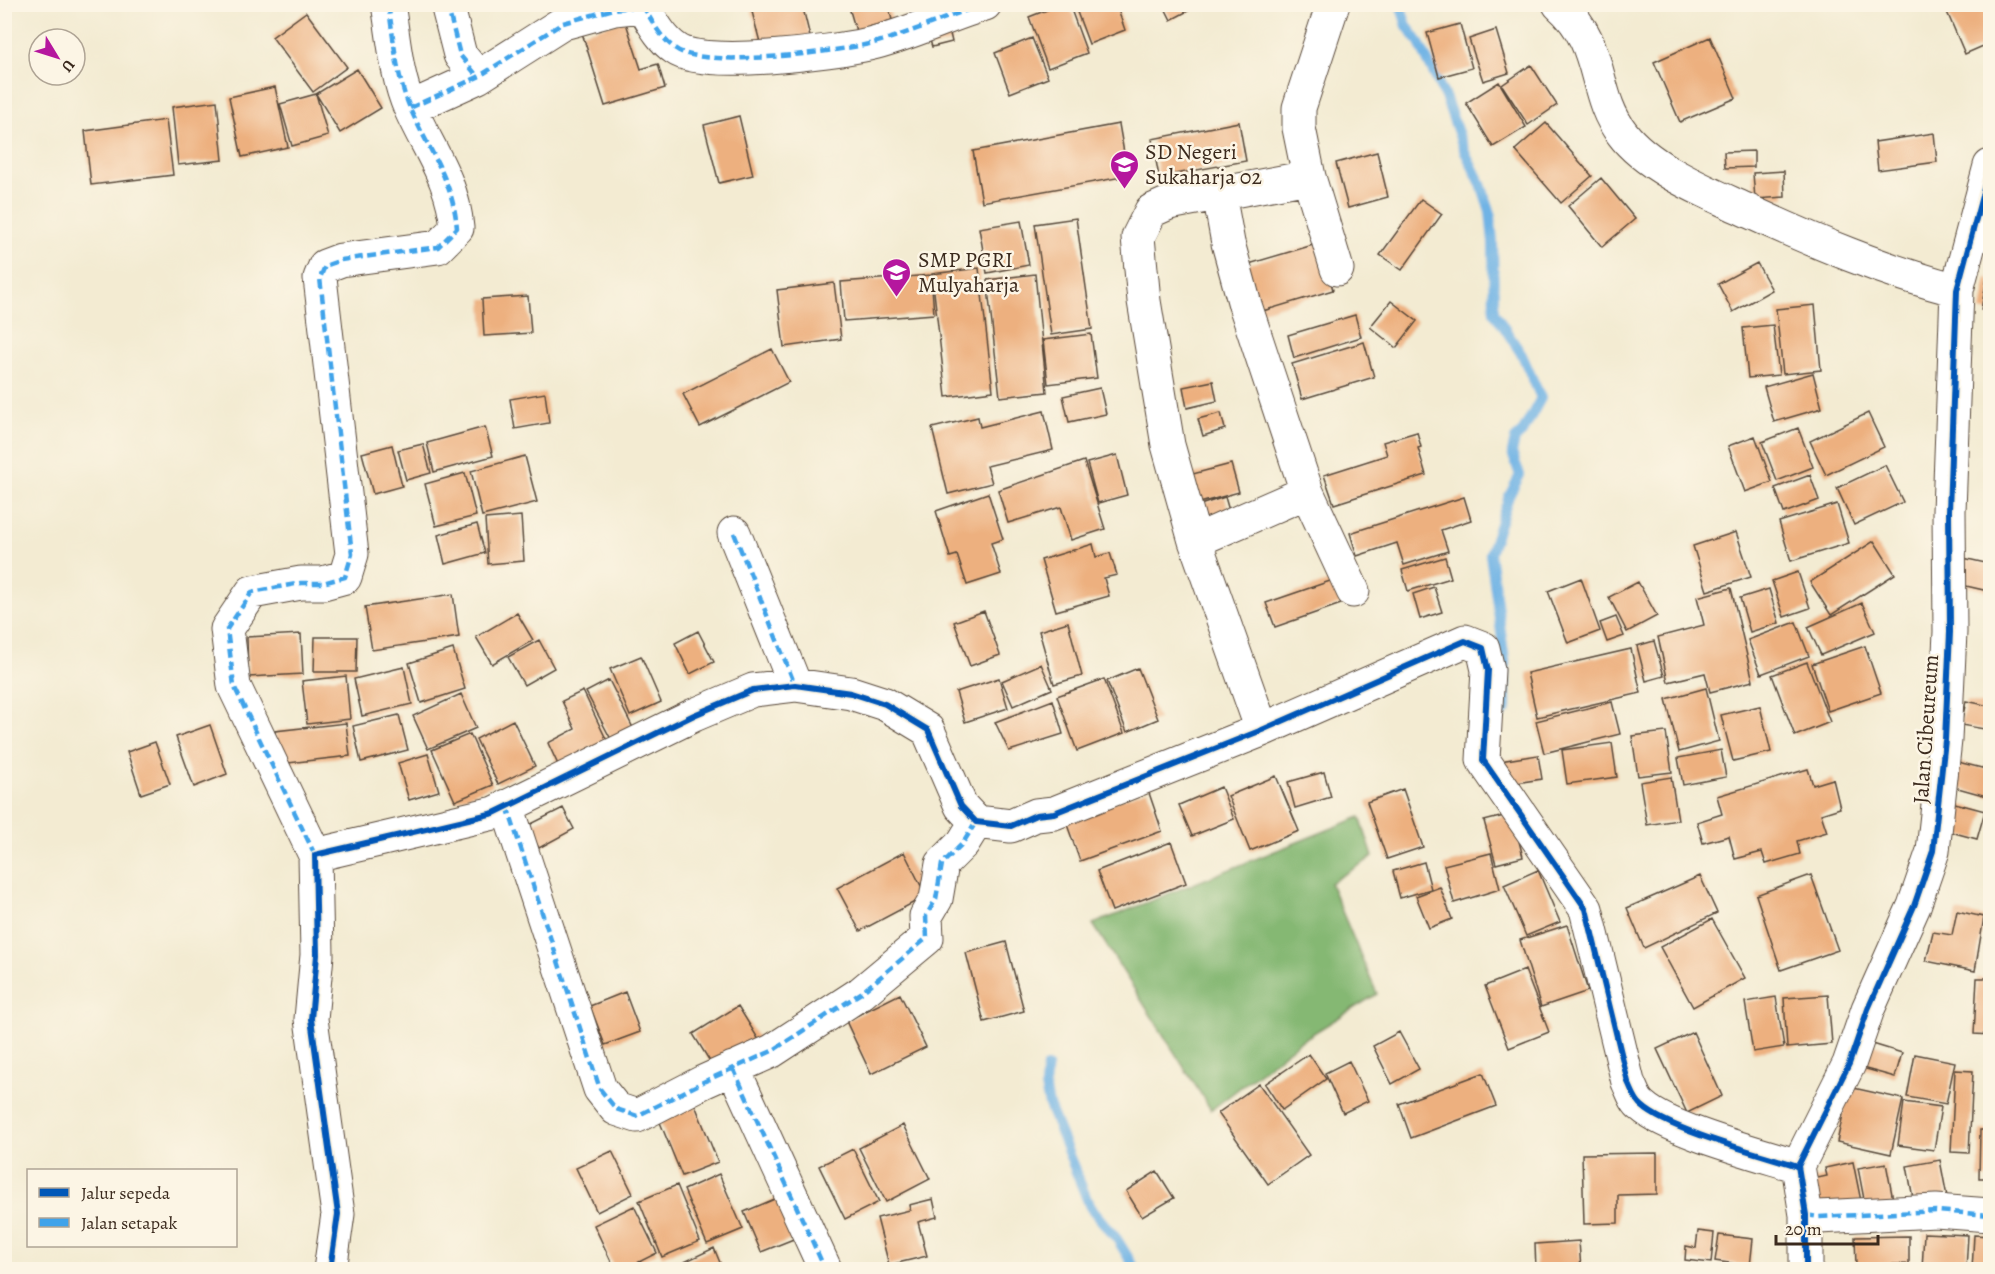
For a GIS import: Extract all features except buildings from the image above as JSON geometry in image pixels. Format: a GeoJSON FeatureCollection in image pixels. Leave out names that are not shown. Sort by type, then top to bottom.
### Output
{"type":"FeatureCollection","features":[{"type":"Feature","properties":{"kind":"street"},"geometry":{"type":"LineString","coordinates":[[330,1269],[338,1214],[311,1019],[317,955],[315,855],[234,686],[227,629],[252,592],[301,583],[323,583],[345,577],[352,554],[320,278],[326,266],[341,260],[438,247],[457,228],[455,207],[442,167],[410,108],[399,75],[388,4]]}},
{"type":"Feature","properties":{"kind":"street"},"geometry":{"type":"LineString","coordinates":[[447,4],[460,55],[478,76]]}},
{"type":"Feature","properties":{"kind":"street"},"geometry":{"type":"LineString","coordinates":[[410,108],[478,76],[563,23],[614,9],[642,5],[662,36],[676,50],[699,59],[778,56],[868,44],[985,4]]}},
{"type":"Feature","properties":{"kind":"street"},"geometry":{"type":"LineString","coordinates":[[1333,4],[1299,108],[1299,128],[1309,177],[1337,269]]}},
{"type":"Feature","properties":{"kind":"street"},"geometry":{"type":"LineString","coordinates":[[1559,4],[1572,16],[1589,42],[1606,101],[1620,132],[1646,156],[1703,191],[1814,242],[1957,290]]}},
{"type":"Feature","properties":{"kind":"street","name":"Jalan Cibeureum"},"geometry":{"type":"LineString","coordinates":[[1798,1166],[1849,1064],[1868,1009],[1914,906],[1933,851],[1945,740],[1950,632],[1949,511],[1957,290],[1990,166]]}},
{"type":"Feature","properties":{"kind":"street"},"geometry":{"type":"LineString","coordinates":[[1262,730],[1195,541],[1168,445],[1144,301],[1138,237],[1145,219],[1160,206],[1309,177]]}},
{"type":"Feature","properties":{"kind":"street"},"geometry":{"type":"LineString","coordinates":[[1219,194],[1245,305],[1307,492],[1353,591]]}},
{"type":"Feature","properties":{"kind":"street"},"geometry":{"type":"LineString","coordinates":[[1195,541],[1307,492]]}},
{"type":"Feature","properties":{"kind":"street"},"geometry":{"type":"LineString","coordinates":[[734,533],[795,685]]}},
{"type":"Feature","properties":{"kind":"street"},"geometry":{"type":"LineString","coordinates":[[315,855],[494,813],[694,715],[753,690],[795,685],[851,693],[885,704],[928,730],[961,806],[976,822],[1011,826],[1036,815],[1054,813],[1262,730],[1465,641],[1483,648],[1488,670],[1483,760],[1586,909],[1628,1082],[1639,1104],[1652,1115],[1685,1128],[1798,1166],[1806,1215],[1806,1269]]}},
{"type":"Feature","properties":{"kind":"street"},"geometry":{"type":"LineString","coordinates":[[507,806],[600,1089],[616,1109],[637,1116],[772,1051],[861,993],[909,956],[927,938],[926,916],[936,899],[942,864],[963,843],[976,822]]}},
{"type":"Feature","properties":{"kind":"street"},"geometry":{"type":"LineString","coordinates":[[733,1068],[825,1269]]}},
{"type":"Feature","properties":{"kind":"street"},"geometry":{"type":"LineString","coordinates":[[1806,1215],[1819,1217],[1936,1211],[1990,1215]]}},
{"type":"Feature","properties":{"kind":"green space"},"geometry":{"type":"Polygon","coordinates":[[[1360,817],[1373,857],[1330,883],[1377,994],[1299,1042],[1211,1110],[1093,924],[1360,817]]]}},
{"type":"Feature","properties":{"kind":"waterway"},"geometry":{"type":"LineString","coordinates":[[1400,4],[1407,26],[1418,41],[1446,99],[1465,152],[1481,184],[1490,211],[1494,312],[1522,355],[1541,398],[1522,433],[1515,439],[1512,453],[1520,475],[1509,496],[1490,554],[1505,660],[1506,709],[1497,719],[1497,726]]}},
{"type":"Feature","properties":{"kind":"waterway"},"geometry":{"type":"LineString","coordinates":[[1047,1067],[1045,1086],[1049,1105],[1090,1207],[1117,1239],[1136,1270]]}},
{"type":"Feature","properties":{"kind":"marked path"},"geometry":{"type":"LineString","coordinates":[[315,855],[234,686],[227,629],[252,592],[301,583],[323,583],[345,577],[352,554],[320,278],[325,266],[341,260],[438,247],[457,228],[451,195],[405,96],[398,70],[388,4]]}},
{"type":"Feature","properties":{"kind":"marked path"},"geometry":{"type":"LineString","coordinates":[[447,4],[460,55],[478,77]]}},
{"type":"Feature","properties":{"kind":"marked path"},"geometry":{"type":"LineString","coordinates":[[410,108],[478,77],[563,23],[614,9],[643,6],[666,40],[676,49],[691,55],[739,58],[827,51],[869,44],[898,36],[985,4]]}},
{"type":"Feature","properties":{"kind":"marked path"},"geometry":{"type":"LineString","coordinates":[[734,533],[795,685]]}},
{"type":"Feature","properties":{"kind":"marked path"},"geometry":{"type":"LineString","coordinates":[[507,806],[600,1089],[616,1109],[637,1116],[703,1082],[772,1051],[861,993],[927,938],[926,916],[936,899],[942,864],[963,843],[976,822]]}},
{"type":"Feature","properties":{"kind":"marked path"},"geometry":{"type":"LineString","coordinates":[[733,1068],[825,1269]]}},
{"type":"Feature","properties":{"kind":"marked path"},"geometry":{"type":"LineString","coordinates":[[1806,1215],[1819,1217],[1936,1211],[1990,1215]]}},
{"type":"Feature","properties":{"kind":"cycle path"},"geometry":{"type":"LineString","coordinates":[[1806,1270],[1806,1215],[1798,1166],[1849,1064],[1868,1009],[1914,906],[1933,851],[1945,740],[1950,632],[1949,511],[1957,290],[1990,166]]}},
{"type":"Feature","properties":{"kind":"cycle path"},"geometry":{"type":"LineString","coordinates":[[330,1270],[338,1214],[311,1019],[317,955],[315,855],[494,813],[694,715],[753,690],[795,685],[851,693],[885,704],[928,730],[961,806],[976,822],[1011,826],[1036,815],[1054,813],[1262,730],[1465,641],[1483,648],[1488,670],[1483,760],[1586,909],[1628,1082],[1636,1098],[1640,1104],[1655,1115],[1672,1124],[1798,1166]]}},
{"type":"Feature","properties":{"kind":"place","name":"SD Negeri Sukaharja 02"},"geometry":{"type":"Point","coordinates":[1124,190]}},
{"type":"Feature","properties":{"kind":"place","name":"SMP PGRI Mulyaharja"},"geometry":{"type":"Point","coordinates":[897,298]}}]}
